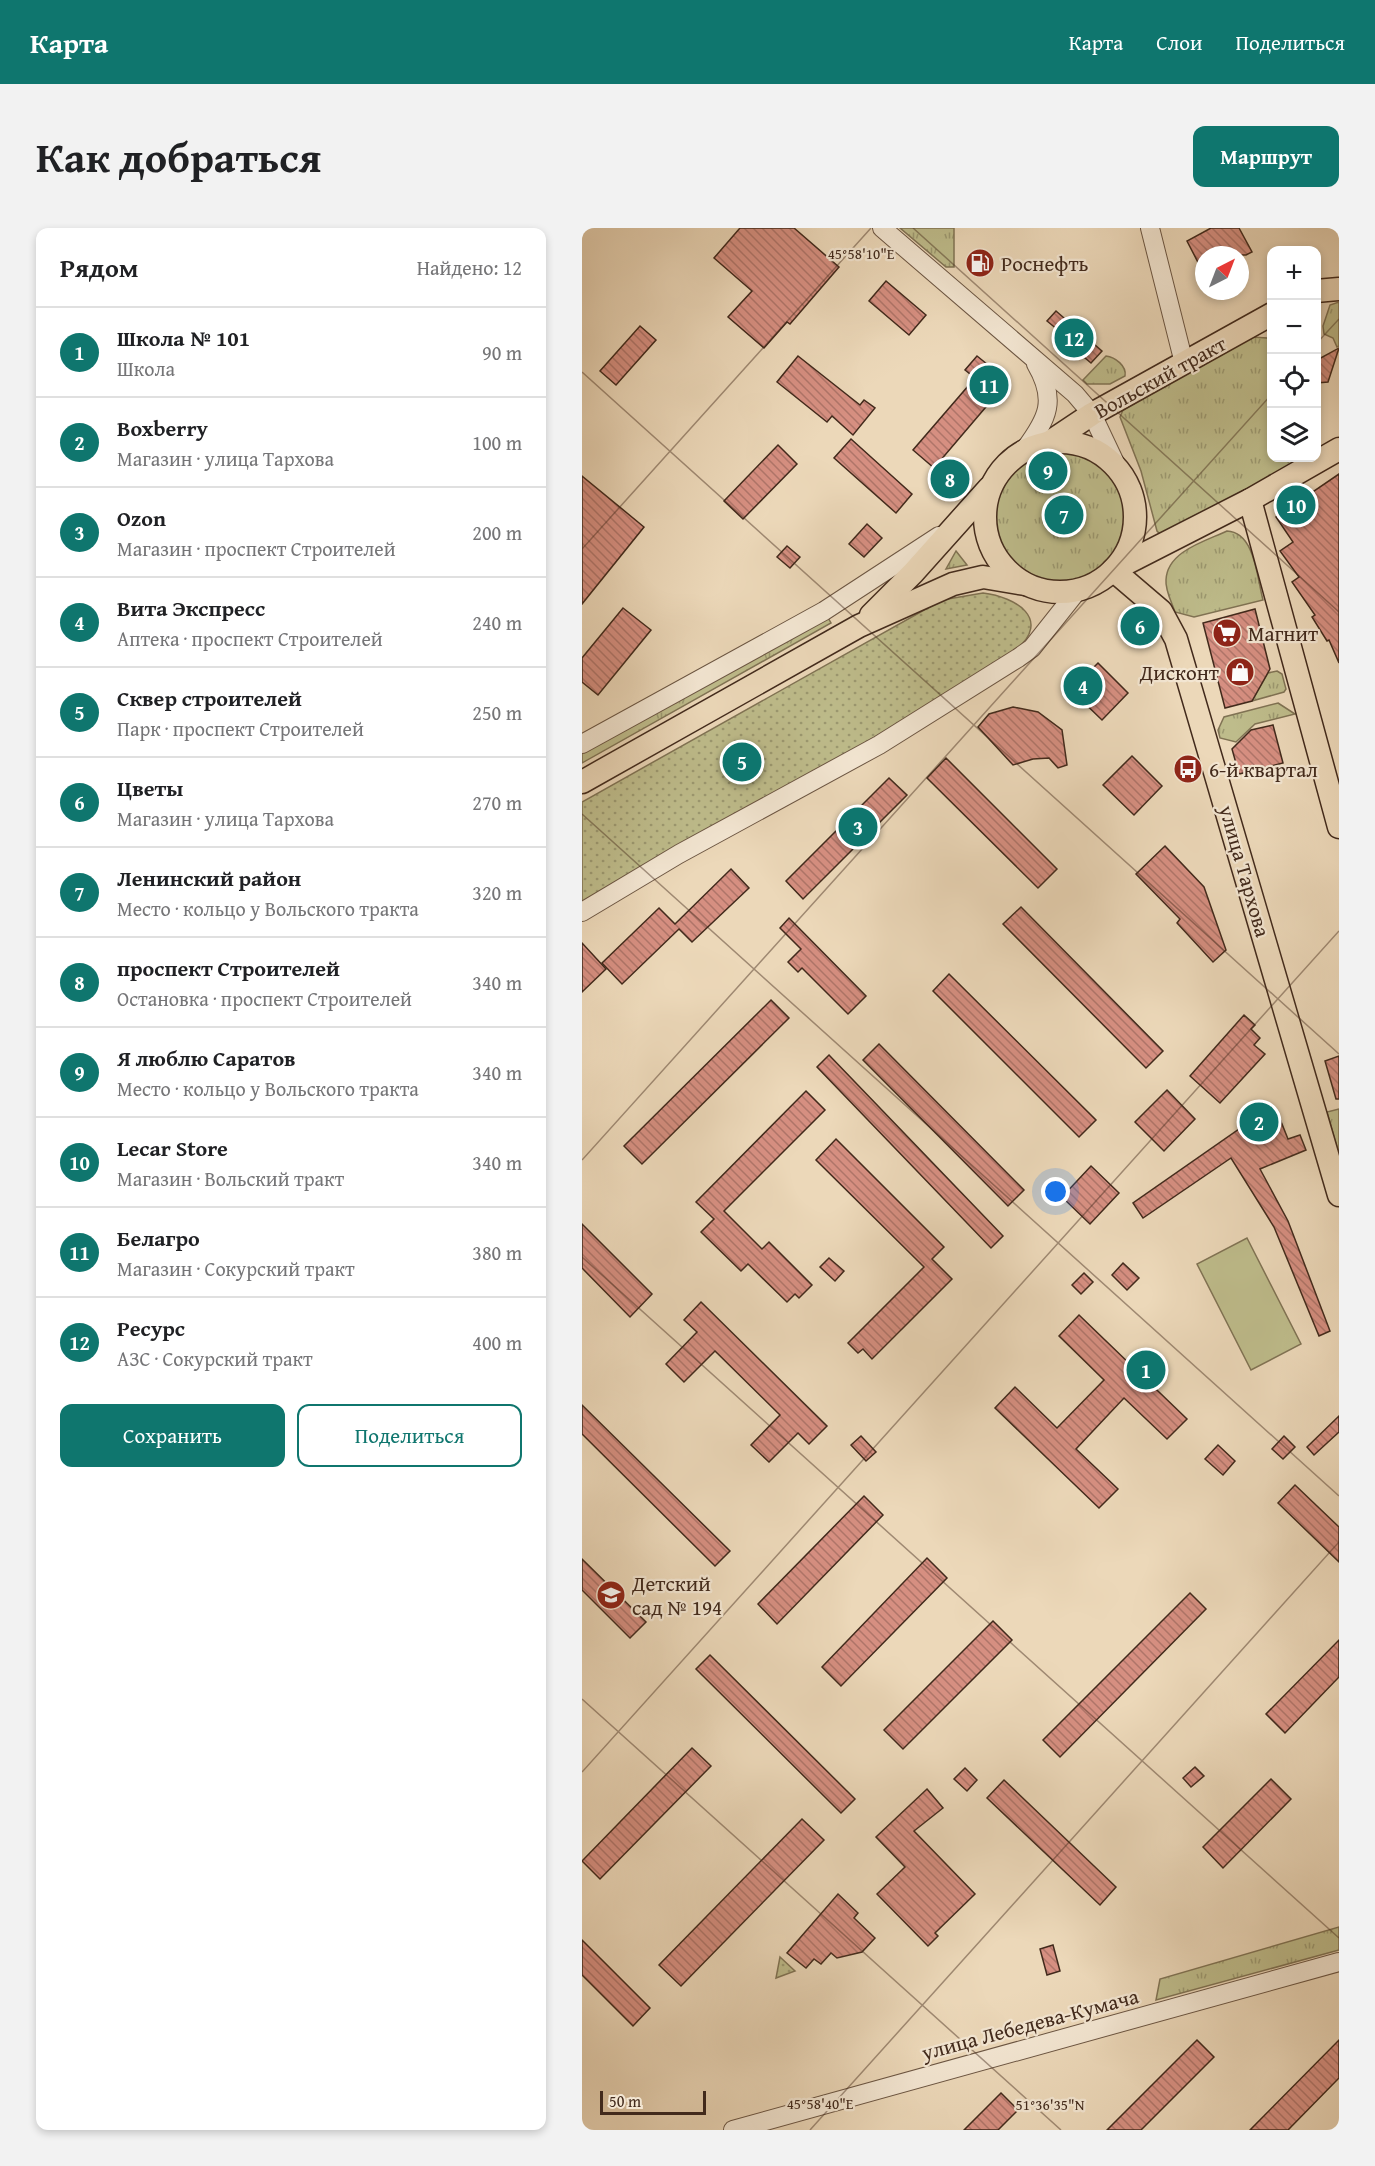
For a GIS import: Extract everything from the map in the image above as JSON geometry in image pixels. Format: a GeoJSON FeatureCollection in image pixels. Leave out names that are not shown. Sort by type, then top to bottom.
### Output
{"type":"FeatureCollection","features":[{"type":"Feature","properties":{"kind":"main road"},"geometry":{"type":"LineString","coordinates":[[1321,291],[1339,289]]}},
{"type":"Feature","properties":{"kind":"main road","name":"Вольский тракт"},"geometry":{"type":"LineString","coordinates":[[1050,442],[1092,414],[1267,317]]}},
{"type":"Feature","properties":{"kind":"main road"},"geometry":{"type":"LineString","coordinates":[[582,782],[859,626],[953,584],[970,579],[998,578],[1051,591],[1078,590],[1098,583],[1113,570],[1127,551],[1134,529],[1133,497],[1118,469],[1104,456],[1087,447],[1069,442],[1050,442],[1025,449],[999,472],[990,487],[913,573],[859,626]]}},
{"type":"Feature","properties":{"kind":"main road"},"geometry":{"type":"LineString","coordinates":[[1113,570],[1250,500],[1339,449]]}},
{"type":"Feature","properties":{"kind":"main road"},"geometry":{"type":"LineString","coordinates":[[990,487],[984,518],[989,542],[1000,563],[1025,584]]}},
{"type":"Feature","properties":{"kind":"main road"},"geometry":{"type":"LineString","coordinates":[[1250,500],[1339,827]]}},
{"type":"Feature","properties":{"kind":"main road","name":"улица Тархова"},"geometry":{"type":"LineString","coordinates":[[1113,570],[1161,611],[1176,639],[1339,1195]]}},
{"type":"Feature","properties":{"kind":"street"},"geometry":{"type":"LineString","coordinates":[[882,228],[1063,381],[1092,414],[1118,469]]}},
{"type":"Feature","properties":{"kind":"street"},"geometry":{"type":"LineString","coordinates":[[1150,228],[1184,363]]}},
{"type":"Feature","properties":{"kind":"street"},"geometry":{"type":"LineString","coordinates":[[1321,289],[1339,278]]}},
{"type":"Feature","properties":{"kind":"street"},"geometry":{"type":"LineString","coordinates":[[1025,449],[1041,428],[1049,407],[1047,382],[1029,353]]}},
{"type":"Feature","properties":{"kind":"street"},"geometry":{"type":"LineString","coordinates":[[582,744],[824,611],[953,527]]}},
{"type":"Feature","properties":{"kind":"street"},"geometry":{"type":"LineString","coordinates":[[582,912],[680,854],[879,745],[1018,658],[1032,648],[1078,590]]}},
{"type":"Feature","properties":{"kind":"street","name":"улица Лебедева-Кумача"},"geometry":{"type":"LineString","coordinates":[[733,2130],[1339,1962]]}},
{"type":"Feature","properties":{"kind":"green space"},"geometry":{"type":"Polygon","coordinates":[[[900,228],[954,228],[954,267],[946,267],[900,228]]]}},
{"type":"Feature","properties":{"kind":"green space"},"geometry":{"type":"Polygon","coordinates":[[[1339,302],[1339,346],[1337,347],[1333,338],[1324,334],[1323,326],[1330,305],[1339,302]]]}},
{"type":"Feature","properties":{"kind":"green space"},"geometry":{"type":"Polygon","coordinates":[[[1252,337],[1267,338],[1267,462],[1297,462],[1161,535],[1157,531],[1141,471],[1120,417],[1123,410],[1252,337]]]}},
{"type":"Feature","properties":{"kind":"green space"},"geometry":{"type":"Polygon","coordinates":[[[1106,356],[1120,363],[1125,376],[1110,384],[1087,384],[1083,380],[1106,356]]]}},
{"type":"Feature","properties":{"kind":"green space"},"geometry":{"type":"Polygon","coordinates":[[[1059,452],[1084,457],[1105,471],[1119,492],[1124,517],[1119,542],[1105,563],[1084,577],[1059,582],[1034,577],[1013,563],[999,542],[994,517],[999,492],[1013,471],[1034,457],[1059,452]]]}},
{"type":"Feature","properties":{"kind":"green space"},"geometry":{"type":"Polygon","coordinates":[[[1227,531],[1236,533],[1249,547],[1263,600],[1194,617],[1175,612],[1166,584],[1168,570],[1173,562],[1189,548],[1227,531]]]}},
{"type":"Feature","properties":{"kind":"green space"},"geometry":{"type":"Polygon","coordinates":[[[956,551],[967,565],[946,569],[956,551]]]}},
{"type":"Feature","properties":{"kind":"green space"},"geometry":{"type":"Polygon","coordinates":[[[983,593],[1007,599],[1025,611],[1030,619],[1031,629],[1016,650],[874,738],[582,903],[582,802],[942,600],[983,593]]]}},
{"type":"Feature","properties":{"kind":"green space"},"geometry":{"type":"Polygon","coordinates":[[[827,616],[831,623],[582,763],[582,751],[827,616]]]}},
{"type":"Feature","properties":{"kind":"green space"},"geometry":{"type":"Polygon","coordinates":[[[1277,671],[1282,674],[1286,689],[1284,692],[1252,701],[1268,673],[1277,671]]]}},
{"type":"Feature","properties":{"kind":"green space"},"geometry":{"type":"Polygon","coordinates":[[[1278,703],[1295,714],[1255,724],[1236,742],[1220,738],[1218,730],[1224,717],[1278,703]]]}},
{"type":"Feature","properties":{"kind":"green space"},"geometry":{"type":"Polygon","coordinates":[[[1339,1109],[1339,1155],[1327,1112],[1339,1109]]]}},
{"type":"Feature","properties":{"kind":"green space"},"geometry":{"type":"Polygon","coordinates":[[[1247,1238],[1301,1344],[1251,1370],[1197,1264],[1247,1238]]]}},
{"type":"Feature","properties":{"kind":"green space"},"geometry":{"type":"Polygon","coordinates":[[[1339,1927],[1339,1950],[1156,2000],[1160,1979],[1339,1927]]]}},
{"type":"Feature","properties":{"kind":"green space"},"geometry":{"type":"Polygon","coordinates":[[[780,1957],[795,1971],[776,1978],[780,1957]]]}},
{"type":"Feature","properties":{"kind":"building"},"geometry":{"type":"Polygon","coordinates":[[[740,228],[794,228],[839,267],[790,324],[787,322],[764,348],[728,317],[752,291],[714,258],[740,228]]]}},
{"type":"Feature","properties":{"kind":"building"},"geometry":{"type":"Polygon","coordinates":[[[1211,228],[1239,228],[1249,246],[1195,246],[1195,257],[1187,241],[1211,228]]]}},
{"type":"Feature","properties":{"kind":"building"},"geometry":{"type":"Polygon","coordinates":[[[886,281],[926,315],[909,335],[869,301],[886,281]]]}},
{"type":"Feature","properties":{"kind":"building"},"geometry":{"type":"Polygon","coordinates":[[[1056,311],[1102,351],[1091,363],[1072,347],[1075,344],[1047,321],[1056,311]]]}},
{"type":"Feature","properties":{"kind":"building"},"geometry":{"type":"Polygon","coordinates":[[[640,326],[656,340],[616,385],[600,371],[640,326]]]}},
{"type":"Feature","properties":{"kind":"building"},"geometry":{"type":"Polygon","coordinates":[[[1339,348],[1328,382],[1321,383],[1321,358],[1339,348]]]}},
{"type":"Feature","properties":{"kind":"building"},"geometry":{"type":"Polygon","coordinates":[[[798,356],[860,405],[864,400],[875,408],[853,435],[832,416],[827,422],[777,382],[798,356]]]}},
{"type":"Feature","properties":{"kind":"building"},"geometry":{"type":"Polygon","coordinates":[[[977,356],[1008,381],[934,468],[913,450],[975,378],[965,370],[977,356]]]}},
{"type":"Feature","properties":{"kind":"building"},"geometry":{"type":"Polygon","coordinates":[[[851,439],[912,494],[896,513],[834,458],[851,439]]]}},
{"type":"Feature","properties":{"kind":"building"},"geometry":{"type":"Polygon","coordinates":[[[778,445],[797,464],[743,519],[724,501],[778,445]]]}},
{"type":"Feature","properties":{"kind":"building"},"geometry":{"type":"Polygon","coordinates":[[[1339,474],[1339,663],[1329,640],[1327,641],[1312,617],[1315,615],[1292,582],[1299,577],[1280,551],[1293,542],[1276,517],[1339,474]]]}},
{"type":"Feature","properties":{"kind":"building"},"geometry":{"type":"Polygon","coordinates":[[[582,476],[644,527],[582,604],[582,476]]]}},
{"type":"Feature","properties":{"kind":"building"},"geometry":{"type":"Polygon","coordinates":[[[867,524],[882,538],[864,557],[849,544],[867,524]]]}},
{"type":"Feature","properties":{"kind":"building"},"geometry":{"type":"Polygon","coordinates":[[[787,546],[800,557],[790,568],[777,557],[787,546]]]}},
{"type":"Feature","properties":{"kind":"building"},"geometry":{"type":"Polygon","coordinates":[[[623,608],[651,630],[598,695],[582,682],[582,658],[623,608]]]}},
{"type":"Feature","properties":{"kind":"building"},"geometry":{"type":"Polygon","coordinates":[[[1255,609],[1270,669],[1252,701],[1225,708],[1203,623],[1255,609]]]}},
{"type":"Feature","properties":{"kind":"building"},"geometry":{"type":"Polygon","coordinates":[[[1098,663],[1128,693],[1102,720],[1071,690],[1098,663]]]}},
{"type":"Feature","properties":{"kind":"building"},"geometry":{"type":"Polygon","coordinates":[[[1013,707],[1038,712],[1062,730],[1067,765],[1058,768],[1049,758],[1033,759],[1013,765],[978,727],[989,714],[1013,707]]]}},
{"type":"Feature","properties":{"kind":"building"},"geometry":{"type":"Polygon","coordinates":[[[1273,725],[1283,763],[1239,774],[1232,749],[1251,730],[1273,725]]]}},
{"type":"Feature","properties":{"kind":"building"},"geometry":{"type":"Polygon","coordinates":[[[1132,756],[1162,786],[1134,815],[1103,785],[1132,756]]]}},
{"type":"Feature","properties":{"kind":"building"},"geometry":{"type":"Polygon","coordinates":[[[946,758],[1057,869],[1038,888],[927,778],[946,758]]]}},
{"type":"Feature","properties":{"kind":"building"},"geometry":{"type":"Polygon","coordinates":[[[889,778],[907,795],[803,899],[786,881],[889,778]]]}},
{"type":"Feature","properties":{"kind":"building"},"geometry":{"type":"Polygon","coordinates":[[[1165,846],[1204,887],[1226,950],[1213,962],[1177,923],[1180,919],[1136,874],[1165,846]]]}},
{"type":"Feature","properties":{"kind":"building"},"geometry":{"type":"Polygon","coordinates":[[[731,869],[749,888],[692,942],[679,929],[622,984],[602,963],[659,908],[675,924],[731,869]]]}},
{"type":"Feature","properties":{"kind":"building"},"geometry":{"type":"Polygon","coordinates":[[[1021,907],[1163,1051],[1146,1068],[1003,924],[1021,907]]]}},
{"type":"Feature","properties":{"kind":"building"},"geometry":{"type":"Polygon","coordinates":[[[789,918],[866,996],[848,1014],[802,968],[798,972],[788,962],[801,949],[780,928],[789,918]]]}},
{"type":"Feature","properties":{"kind":"building"},"geometry":{"type":"Polygon","coordinates":[[[582,943],[606,969],[582,992],[582,943]]]}},
{"type":"Feature","properties":{"kind":"building"},"geometry":{"type":"Polygon","coordinates":[[[949,974],[1096,1120],[1079,1137],[933,991],[949,974]]]}},
{"type":"Feature","properties":{"kind":"building"},"geometry":{"type":"Polygon","coordinates":[[[771,1000],[789,1018],[642,1164],[624,1146],[771,1000]]]}},
{"type":"Feature","properties":{"kind":"building"},"geometry":{"type":"Polygon","coordinates":[[[1244,1015],[1255,1025],[1251,1029],[1260,1038],[1254,1045],[1265,1054],[1220,1103],[1190,1076],[1244,1015]]]}},
{"type":"Feature","properties":{"kind":"building"},"geometry":{"type":"Polygon","coordinates":[[[879,1044],[1024,1190],[1008,1206],[863,1060],[879,1044]]]}},
{"type":"Feature","properties":{"kind":"building"},"geometry":{"type":"Polygon","coordinates":[[[829,1055],[1003,1236],[991,1248],[817,1067],[829,1055]]]}},
{"type":"Feature","properties":{"kind":"building"},"geometry":{"type":"Polygon","coordinates":[[[1339,1056],[1339,1099],[1336,1099],[1325,1061],[1339,1056]]]}},
{"type":"Feature","properties":{"kind":"building"},"geometry":{"type":"Polygon","coordinates":[[[1167,1090],[1195,1119],[1164,1151],[1135,1122],[1167,1090]]]}},
{"type":"Feature","properties":{"kind":"building"},"geometry":{"type":"Polygon","coordinates":[[[806,1091],[825,1110],[724,1211],[762,1249],[769,1242],[812,1285],[799,1298],[795,1294],[787,1302],[748,1264],[741,1271],[701,1232],[714,1219],[696,1202],[806,1091]]]}},
{"type":"Feature","properties":{"kind":"building"},"geometry":{"type":"Polygon","coordinates":[[[1276,1109],[1288,1139],[1300,1135],[1306,1150],[1260,1169],[1288,1221],[1330,1331],[1319,1336],[1274,1227],[1231,1158],[1143,1218],[1133,1203],[1255,1118],[1276,1109]]]}},
{"type":"Feature","properties":{"kind":"building"},"geometry":{"type":"Polygon","coordinates":[[[836,1139],[944,1247],[932,1259],[952,1279],[872,1359],[863,1349],[858,1353],[848,1343],[924,1267],[816,1160],[836,1139]]]}},
{"type":"Feature","properties":{"kind":"building"},"geometry":{"type":"Polygon","coordinates":[[[1091,1166],[1119,1193],[1090,1224],[1062,1197],[1091,1166]]]}},
{"type":"Feature","properties":{"kind":"building"},"geometry":{"type":"Polygon","coordinates":[[[582,1224],[652,1294],[630,1317],[582,1268],[582,1224]]]}},
{"type":"Feature","properties":{"kind":"building"},"geometry":{"type":"Polygon","coordinates":[[[829,1258],[844,1271],[835,1281],[820,1267],[829,1258]]]}},
{"type":"Feature","properties":{"kind":"building"},"geometry":{"type":"Polygon","coordinates":[[[1123,1263],[1139,1278],[1127,1290],[1112,1275],[1123,1263]]]}},
{"type":"Feature","properties":{"kind":"building"},"geometry":{"type":"Polygon","coordinates":[[[1084,1273],[1093,1282],[1081,1294],[1072,1285],[1084,1273]]]}},
{"type":"Feature","properties":{"kind":"building"},"geometry":{"type":"Polygon","coordinates":[[[701,1302],[827,1426],[809,1444],[798,1433],[769,1462],[751,1445],[780,1415],[715,1351],[684,1382],[666,1364],[697,1332],[684,1320],[701,1302]]]}},
{"type":"Feature","properties":{"kind":"building"},"geometry":{"type":"Polygon","coordinates":[[[1079,1315],[1187,1419],[1167,1439],[1124,1398],[1076,1449],[1118,1489],[1099,1508],[995,1408],[1015,1387],[1057,1428],[1104,1380],[1059,1336],[1079,1315]]]}},
{"type":"Feature","properties":{"kind":"building"},"geometry":{"type":"Polygon","coordinates":[[[582,1405],[730,1551],[715,1566],[582,1434],[582,1405]]]}},
{"type":"Feature","properties":{"kind":"building"},"geometry":{"type":"Polygon","coordinates":[[[1339,1416],[1339,1432],[1314,1455],[1307,1447],[1339,1416]]]}},
{"type":"Feature","properties":{"kind":"building"},"geometry":{"type":"Polygon","coordinates":[[[861,1436],[876,1452],[866,1461],[851,1445],[861,1436]]]}},
{"type":"Feature","properties":{"kind":"building"},"geometry":{"type":"Polygon","coordinates":[[[1284,1436],[1295,1447],[1283,1459],[1272,1449],[1284,1436]]]}},
{"type":"Feature","properties":{"kind":"building"},"geometry":{"type":"Polygon","coordinates":[[[1218,1445],[1235,1461],[1223,1475],[1205,1459],[1218,1445]]]}},
{"type":"Feature","properties":{"kind":"building"},"geometry":{"type":"Polygon","coordinates":[[[1295,1485],[1339,1527],[1339,1562],[1278,1503],[1295,1485]]]}},
{"type":"Feature","properties":{"kind":"building"},"geometry":{"type":"Polygon","coordinates":[[[864,1496],[883,1515],[777,1624],[758,1604],[864,1496]]]}},
{"type":"Feature","properties":{"kind":"building"},"geometry":{"type":"Polygon","coordinates":[[[927,1558],[947,1578],[841,1686],[822,1667],[927,1558]]]}},
{"type":"Feature","properties":{"kind":"building"},"geometry":{"type":"Polygon","coordinates":[[[582,1559],[646,1622],[630,1638],[582,1590],[582,1559]]]}},
{"type":"Feature","properties":{"kind":"building"},"geometry":{"type":"Polygon","coordinates":[[[1190,1593],[1206,1609],[1060,1757],[1043,1740],[1190,1593]]]}},
{"type":"Feature","properties":{"kind":"building"},"geometry":{"type":"Polygon","coordinates":[[[993,1621],[1012,1640],[903,1749],[884,1730],[993,1621]]]}},
{"type":"Feature","properties":{"kind":"building"},"geometry":{"type":"Polygon","coordinates":[[[1339,1640],[1339,1677],[1285,1733],[1266,1714],[1339,1640]]]}},
{"type":"Feature","properties":{"kind":"building"},"geometry":{"type":"Polygon","coordinates":[[[710,1655],[855,1799],[841,1813],[696,1669],[710,1655]]]}},
{"type":"Feature","properties":{"kind":"building"},"geometry":{"type":"Polygon","coordinates":[[[692,1748],[711,1766],[600,1879],[582,1861],[692,1748]]]}},
{"type":"Feature","properties":{"kind":"building"},"geometry":{"type":"Polygon","coordinates":[[[1195,1767],[1204,1776],[1191,1787],[1183,1778],[1195,1767]]]}},
{"type":"Feature","properties":{"kind":"building"},"geometry":{"type":"Polygon","coordinates":[[[965,1768],[977,1780],[967,1791],[954,1779],[965,1768]]]}},
{"type":"Feature","properties":{"kind":"building"},"geometry":{"type":"Polygon","coordinates":[[[1271,1779],[1291,1799],[1223,1868],[1203,1847],[1271,1779]]]}},
{"type":"Feature","properties":{"kind":"building"},"geometry":{"type":"Polygon","coordinates":[[[1004,1780],[1116,1887],[1100,1905],[987,1798],[1004,1780]]]}},
{"type":"Feature","properties":{"kind":"building"},"geometry":{"type":"Polygon","coordinates":[[[927,1789],[943,1808],[914,1831],[975,1894],[935,1933],[938,1936],[928,1946],[877,1894],[905,1867],[876,1837],[927,1789]]]}},
{"type":"Feature","properties":{"kind":"building"},"geometry":{"type":"Polygon","coordinates":[[[802,1819],[824,1840],[681,1986],[659,1965],[802,1819]]]}},
{"type":"Feature","properties":{"kind":"building"},"geometry":{"type":"Polygon","coordinates":[[[838,1894],[858,1913],[854,1918],[875,1938],[862,1952],[837,1958],[831,1953],[821,1964],[814,1959],[806,1968],[787,1953],[838,1894]]]}},
{"type":"Feature","properties":{"kind":"building"},"geometry":{"type":"Polygon","coordinates":[[[582,1940],[650,2008],[633,2026],[582,1975],[582,1940]]]}},
{"type":"Feature","properties":{"kind":"building"},"geometry":{"type":"Polygon","coordinates":[[[1053,1945],[1060,1971],[1047,1975],[1040,1949],[1053,1945]]]}},
{"type":"Feature","properties":{"kind":"building"},"geometry":{"type":"Polygon","coordinates":[[[1197,2040],[1214,2057],[1141,2130],[1107,2130],[1197,2040]]]}},
{"type":"Feature","properties":{"kind":"building"},"geometry":{"type":"Polygon","coordinates":[[[1339,2040],[1339,2078],[1288,2130],[1250,2130],[1339,2040]]]}},
{"type":"Feature","properties":{"kind":"building"},"geometry":{"type":"Polygon","coordinates":[[[1001,2093],[1018,2110],[998,2130],[964,2130],[1001,2093]]]}},
{"type":"Feature","properties":{"kind":"place","name":"Роснефть"},"geometry":{"type":"Point","coordinates":[980,263]}},
{"type":"Feature","properties":{"kind":"place","name":"Ресурс"},"geometry":{"type":"Point","coordinates":[1074,338]}},
{"type":"Feature","properties":{"kind":"place","name":"Белагро"},"geometry":{"type":"Point","coordinates":[989,385]}},
{"type":"Feature","properties":{"kind":"place","name":"Я люблю Саратов"},"geometry":{"type":"Point","coordinates":[1048,471]}},
{"type":"Feature","properties":{"kind":"place","name":"проспект Строителей"},"geometry":{"type":"Point","coordinates":[950,479]}},
{"type":"Feature","properties":{"kind":"place","name":"Lecar Store"},"geometry":{"type":"Point","coordinates":[1296,505]}},
{"type":"Feature","properties":{"kind":"place","name":"Ленинский район"},"geometry":{"type":"Point","coordinates":[1064,515]}},
{"type":"Feature","properties":{"kind":"place","name":"Цветы"},"geometry":{"type":"Point","coordinates":[1140,626]}},
{"type":"Feature","properties":{"kind":"place","name":"Магнит"},"geometry":{"type":"Point","coordinates":[1227,633]}},
{"type":"Feature","properties":{"kind":"place","name":"Дисконт"},"geometry":{"type":"Point","coordinates":[1240,672]}},
{"type":"Feature","properties":{"kind":"place","name":"Вита Экспресс"},"geometry":{"type":"Point","coordinates":[1083,686]}},
{"type":"Feature","properties":{"kind":"place","name":"Cквер cтроителей"},"geometry":{"type":"Point","coordinates":[742,762]}},
{"type":"Feature","properties":{"kind":"place","name":"6-й квартал"},"geometry":{"type":"Point","coordinates":[1188,769]}},
{"type":"Feature","properties":{"kind":"place","name":"Ozon"},"geometry":{"type":"Point","coordinates":[858,827]}},
{"type":"Feature","properties":{"kind":"place","name":"Boxberry"},"geometry":{"type":"Point","coordinates":[1259,1122]}},
{"type":"Feature","properties":{"kind":"place","name":"Школа № 101"},"geometry":{"type":"Point","coordinates":[1146,1370]}},
{"type":"Feature","properties":{"kind":"place","name":"Детский сад № 194"},"geometry":{"type":"Point","coordinates":[611,1595]}}]}
